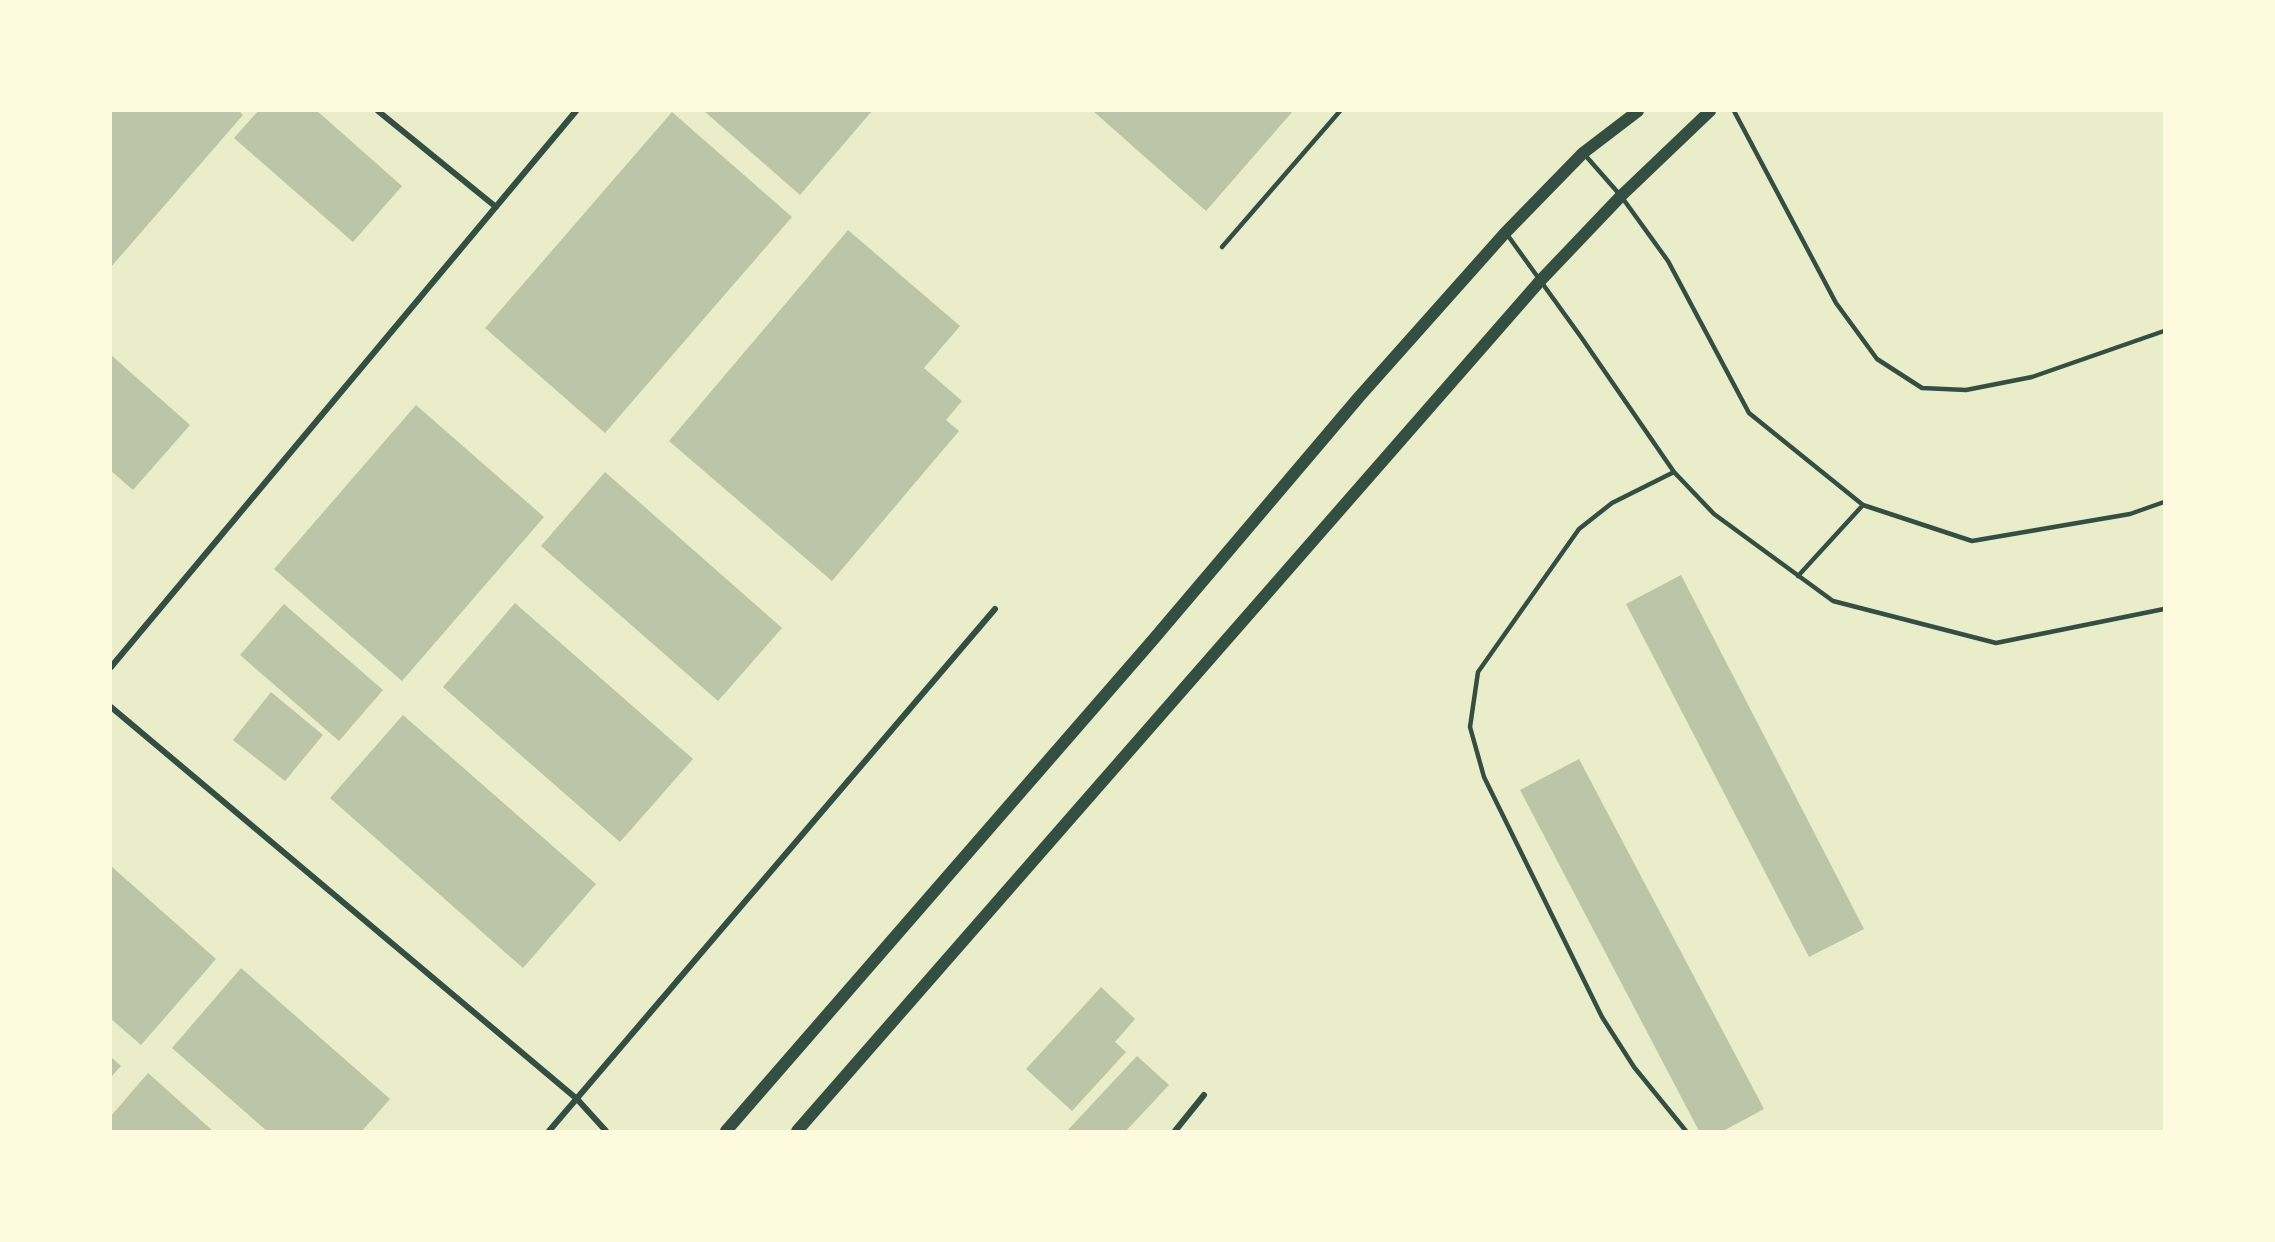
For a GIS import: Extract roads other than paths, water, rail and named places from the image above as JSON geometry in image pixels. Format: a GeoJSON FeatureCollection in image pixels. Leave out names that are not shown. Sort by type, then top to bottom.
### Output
{"type":"FeatureCollection","features":[{"type":"Feature","properties":{"kind":"main road"},"geometry":{"type":"LineString","coordinates":[[726,1131],[1152,641],[1359,397],[1505,233],[1583,153],[1638,111]]}},
{"type":"Feature","properties":{"kind":"main road"},"geometry":{"type":"LineString","coordinates":[[797,1131],[1540,281],[1621,196],[1710,111]]}},
{"type":"Feature","properties":{"kind":"street"},"geometry":{"type":"LineString","coordinates":[[378,111],[496,207]]}},
{"type":"Feature","properties":{"kind":"street"},"geometry":{"type":"LineString","coordinates":[[111,667],[576,111]]}},
{"type":"Feature","properties":{"kind":"street"},"geometry":{"type":"LineString","coordinates":[[549,1131],[995,609]]}},
{"type":"Feature","properties":{"kind":"street"},"geometry":{"type":"LineString","coordinates":[[111,707],[576,1100],[606,1131]]}},
{"type":"Feature","properties":{"kind":"street"},"geometry":{"type":"LineString","coordinates":[[1175,1131],[1204,1095]]}},
{"type":"Feature","properties":{"kind":"lane"},"geometry":{"type":"LineString","coordinates":[[1222,247],[1340,111]]}},
{"type":"Feature","properties":{"kind":"lane"},"geometry":{"type":"LineString","coordinates":[[1734,111],[1836,303],[1877,359],[1922,388],[1966,390],[2032,377],[2164,331]]}},
{"type":"Feature","properties":{"kind":"lane"},"geometry":{"type":"LineString","coordinates":[[1583,153],[1621,196],[1668,261],[1749,413],[1863,505],[1972,541],[2130,514],[2164,502]]}},
{"type":"Feature","properties":{"kind":"lane"},"geometry":{"type":"LineString","coordinates":[[1505,233],[1674,472],[1714,514],[1833,601],[1996,643],[2164,609]]}},
{"type":"Feature","properties":{"kind":"lane"},"geometry":{"type":"LineString","coordinates":[[1674,472],[1612,503],[1579,530],[1478,672],[1470,727],[1484,777],[1602,1017],[1634,1067],[1686,1131]]}},
{"type":"Feature","properties":{"kind":"lane"},"geometry":{"type":"LineString","coordinates":[[1798,576],[1863,505]]}}]}
